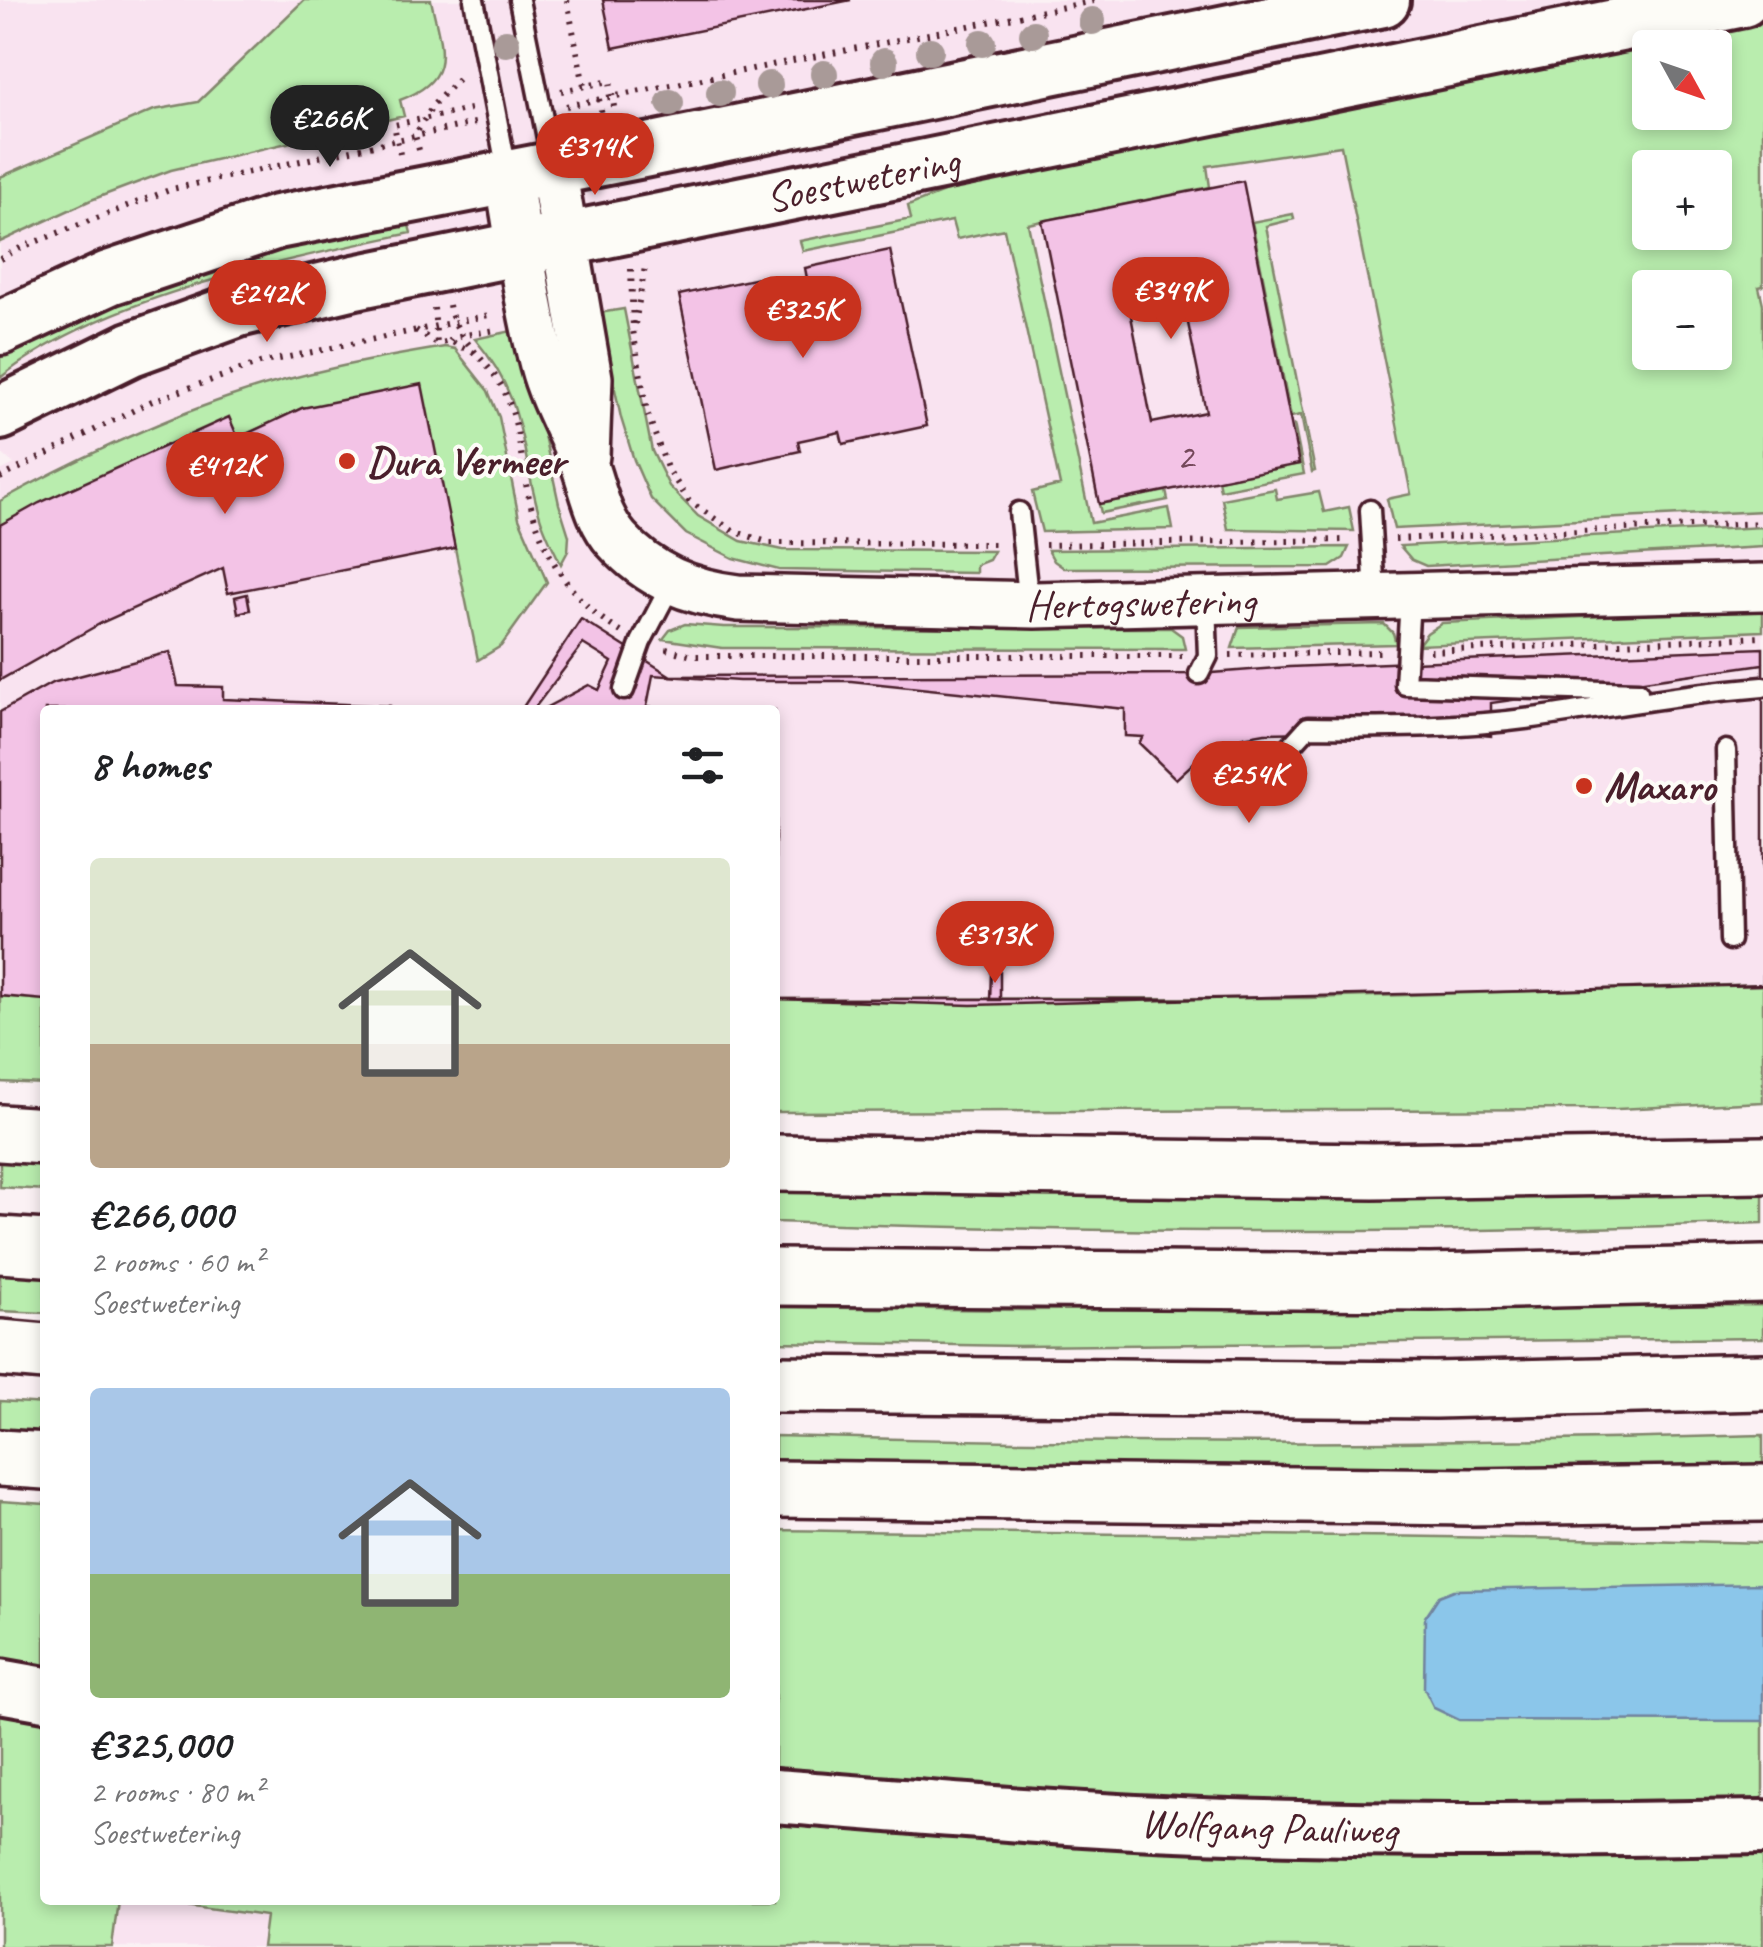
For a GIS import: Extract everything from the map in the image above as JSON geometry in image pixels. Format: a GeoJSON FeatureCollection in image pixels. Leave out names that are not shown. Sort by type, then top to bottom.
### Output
{"type":"FeatureCollection","features":[{"type":"Feature","properties":{"kind":"highway"},"geometry":{"type":"LineString","coordinates":[[0,1132],[40,1136]]}},
{"type":"Feature","properties":{"kind":"highway"},"geometry":{"type":"LineString","coordinates":[[780,1163],[1373,1170],[1763,1165]]}},
{"type":"Feature","properties":{"kind":"highway"},"geometry":{"type":"LineString","coordinates":[[0,1246],[40,1248]]}},
{"type":"Feature","properties":{"kind":"highway"},"geometry":{"type":"LineString","coordinates":[[780,1277],[1430,1282],[1763,1274]]}},
{"type":"Feature","properties":{"kind":"highway"},"geometry":{"type":"LineString","coordinates":[[0,1348],[40,1352]]}},
{"type":"Feature","properties":{"kind":"highway"},"geometry":{"type":"LineString","coordinates":[[780,1384],[1434,1390],[1763,1382]]}},
{"type":"Feature","properties":{"kind":"highway"},"geometry":{"type":"LineString","coordinates":[[0,1458],[40,1461]]}},
{"type":"Feature","properties":{"kind":"highway"},"geometry":{"type":"LineString","coordinates":[[780,1488],[1472,1497],[1763,1493]]}},
{"type":"Feature","properties":{"kind":"main road","name":"Soestwetering"},"geometry":{"type":"LineString","coordinates":[[0,328],[109,278],[277,222],[1383,0]]}},
{"type":"Feature","properties":{"kind":"main road","name":"Soestwetering"},"geometry":{"type":"LineString","coordinates":[[0,412],[132,350],[238,310],[542,243],[1743,0]]}},
{"type":"Feature","properties":{"kind":"main road"},"geometry":{"type":"LineString","coordinates":[[0,1686],[40,1693]]}},
{"type":"Feature","properties":{"kind":"main road","name":"Wolfgang Pauliweg"},"geometry":{"type":"LineString","coordinates":[[780,1796],[990,1814],[1230,1826],[1526,1832],[1763,1827]]}},
{"type":"Feature","properties":{"kind":"street","name":"Hertogswetering"},"geometry":{"type":"LineString","coordinates":[[530,173],[553,302],[589,378],[585,468],[593,500],[616,539],[672,583],[738,598],[1028,605],[1763,587]]}},
{"type":"Feature","properties":{"kind":"lane"},"geometry":{"type":"LineString","coordinates":[[474,0],[530,173]]}},
{"type":"Feature","properties":{"kind":"lane"},"geometry":{"type":"LineString","coordinates":[[519,0],[530,173]]}},
{"type":"Feature","properties":{"kind":"lane"},"geometry":{"type":"LineString","coordinates":[[1370,510],[1372,540],[1393,596],[1405,685],[1763,695]]}},
{"type":"Feature","properties":{"kind":"lane"},"geometry":{"type":"LineString","coordinates":[[1019,512],[1028,605]]}},
{"type":"Feature","properties":{"kind":"lane"},"geometry":{"type":"LineString","coordinates":[[624,690],[641,642],[672,583]]}},
{"type":"Feature","properties":{"kind":"lane"},"geometry":{"type":"LineString","coordinates":[[1199,674],[1208,656],[1206,601]]}},
{"type":"Feature","properties":{"kind":"lane"},"geometry":{"type":"LineString","coordinates":[[1279,760],[1308,726],[1386,728],[1529,718],[1681,693],[1763,686]]}},
{"type":"Feature","properties":{"kind":"lane"},"geometry":{"type":"LineString","coordinates":[[1726,750],[1730,940]]}},
{"type":"Feature","properties":{"kind":"path"},"geometry":{"type":"LineString","coordinates":[[567,0],[584,86]]}},
{"type":"Feature","properties":{"kind":"path"},"geometry":{"type":"LineString","coordinates":[[415,135],[434,104],[464,73]]}},
{"type":"Feature","properties":{"kind":"path"},"geometry":{"type":"LineString","coordinates":[[599,99],[612,157]]}},
{"type":"Feature","properties":{"kind":"path"},"geometry":{"type":"LineString","coordinates":[[626,227],[632,262],[633,330],[647,412],[666,468],[689,501],[733,531],[770,543],[1372,540],[1763,523]]}},
{"type":"Feature","properties":{"kind":"path"},"geometry":{"type":"LineString","coordinates":[[0,478],[152,402],[260,363],[630,286]]}},
{"type":"Feature","properties":{"kind":"path"},"geometry":{"type":"LineString","coordinates":[[416,330],[437,344],[450,341],[480,356]]}},
{"type":"Feature","properties":{"kind":"shaded area"},"geometry":{"type":"Polygon","coordinates":[[[0,0],[1763,0],[1763,1072],[780,1075],[780,705],[40,705],[40,1060],[0,1059],[0,471],[14,464],[0,452],[0,0]]]}},
{"type":"Feature","properties":{"kind":"shaded area"},"geometry":{"type":"Polygon","coordinates":[[[117,1905],[187,1905],[267,1916],[262,1947],[112,1947],[117,1905]]]}},
{"type":"Feature","properties":{"kind":"green space"},"geometry":{"type":"Polygon","coordinates":[[[304,0],[431,0],[441,60],[430,82],[400,100],[404,116],[171,170],[91,200],[0,242],[0,177],[154,110],[198,102],[304,0]]]}},
{"type":"Feature","properties":{"kind":"green space"},"geometry":{"type":"Polygon","coordinates":[[[1763,18],[1763,286],[1759,287],[1763,304],[1763,511],[1394,529],[1387,499],[1411,494],[1341,146],[1207,166],[1210,187],[1028,224],[1091,523],[1169,508],[1173,529],[1042,532],[1032,492],[1060,485],[1004,229],[957,239],[952,221],[803,251],[800,241],[911,219],[908,206],[999,170],[1632,44],[1632,130],[1732,130],[1732,30],[1703,30],[1763,18]]]}},
{"type":"Feature","properties":{"kind":"green space"},"geometry":{"type":"Polygon","coordinates":[[[1293,214],[1294,219],[1266,226],[1315,471],[1312,472],[1301,415],[1291,417],[1252,222],[1293,214]]]}},
{"type":"Feature","properties":{"kind":"green space"},"geometry":{"type":"Polygon","coordinates":[[[407,218],[411,233],[252,269],[141,303],[41,349],[0,378],[0,353],[52,325],[230,259],[407,218]]]}},
{"type":"Feature","properties":{"kind":"green space"},"geometry":{"type":"Polygon","coordinates":[[[624,309],[652,451],[669,486],[698,516],[741,541],[783,550],[994,551],[989,560],[976,565],[976,573],[779,570],[733,558],[686,534],[651,499],[621,418],[599,313],[624,309]]]}},
{"type":"Feature","properties":{"kind":"green space"},"geometry":{"type":"Polygon","coordinates":[[[521,329],[569,536],[568,551],[561,564],[539,513],[512,402],[492,361],[475,339],[521,329]]]}},
{"type":"Feature","properties":{"kind":"green space"},"geometry":{"type":"Polygon","coordinates":[[[445,347],[455,349],[488,391],[499,417],[519,518],[547,582],[501,646],[478,660],[455,548],[302,408],[238,438],[0,525],[0,501],[172,418],[282,381],[445,347]]]}},
{"type":"Feature","properties":{"kind":"green space"},"geometry":{"type":"Polygon","coordinates":[[[1294,424],[1304,474],[1220,490],[1218,480],[1300,464],[1294,424]]]}},
{"type":"Feature","properties":{"kind":"green space"},"geometry":{"type":"Polygon","coordinates":[[[1275,489],[1277,499],[1319,492],[1324,512],[1349,507],[1354,531],[1228,529],[1222,499],[1275,489]]]}},
{"type":"Feature","properties":{"kind":"green space"},"geometry":{"type":"Polygon","coordinates":[[[1166,491],[1168,500],[1101,513],[1099,504],[1166,491]]]}},
{"type":"Feature","properties":{"kind":"green space"},"geometry":{"type":"Polygon","coordinates":[[[1763,527],[1763,547],[1426,566],[1412,560],[1400,546],[1763,527]]]}},
{"type":"Feature","properties":{"kind":"green space"},"geometry":{"type":"Polygon","coordinates":[[[1349,547],[1344,558],[1330,567],[1064,568],[1048,550],[1349,547]]]}},
{"type":"Feature","properties":{"kind":"green space"},"geometry":{"type":"Polygon","coordinates":[[[1763,609],[1763,631],[1418,645],[1442,623],[1763,609]]]}},
{"type":"Feature","properties":{"kind":"green space"},"geometry":{"type":"Polygon","coordinates":[[[685,624],[1171,628],[1182,636],[1185,649],[722,648],[663,639],[670,630],[685,624]]]}},
{"type":"Feature","properties":{"kind":"green space"},"geometry":{"type":"Polygon","coordinates":[[[1384,624],[1393,633],[1396,644],[1232,648],[1239,627],[1384,624]]]}},
{"type":"Feature","properties":{"kind":"green space"},"geometry":{"type":"Polygon","coordinates":[[[1763,984],[1763,1102],[1617,1109],[780,1112],[780,999],[1306,998],[1763,984]]]}},
{"type":"Feature","properties":{"kind":"green space"},"geometry":{"type":"Polygon","coordinates":[[[0,996],[40,1000],[40,1084],[0,1082],[0,996]]]}},
{"type":"Feature","properties":{"kind":"green space"},"geometry":{"type":"Polygon","coordinates":[[[0,1151],[40,1154],[40,1190],[0,1187],[0,1151]]]}},
{"type":"Feature","properties":{"kind":"green space"},"geometry":{"type":"Polygon","coordinates":[[[1763,1185],[1763,1223],[1269,1231],[780,1222],[780,1188],[1269,1194],[1763,1185]]]}},
{"type":"Feature","properties":{"kind":"green space"},"geometry":{"type":"Polygon","coordinates":[[[0,1273],[40,1276],[40,1313],[0,1311],[0,1273]]]}},
{"type":"Feature","properties":{"kind":"green space"},"geometry":{"type":"Polygon","coordinates":[[[1763,1305],[1763,1338],[1019,1346],[780,1342],[780,1307],[1023,1310],[1763,1305]]]}},
{"type":"Feature","properties":{"kind":"green space"},"geometry":{"type":"Polygon","coordinates":[[[0,1401],[40,1404],[40,1440],[0,1438],[0,1401]]]}},
{"type":"Feature","properties":{"kind":"green space"},"geometry":{"type":"Polygon","coordinates":[[[1763,1435],[1763,1470],[780,1471],[780,1436],[1269,1443],[1763,1435]]]}},
{"type":"Feature","properties":{"kind":"green space"},"geometry":{"type":"Polygon","coordinates":[[[0,1501],[40,1504],[40,1670],[0,1663],[0,1501]]]}},
{"type":"Feature","properties":{"kind":"green space"},"geometry":{"type":"Polygon","coordinates":[[[780,1530],[1763,1543],[1763,1801],[1381,1806],[1060,1794],[780,1772],[780,1530]]]}},
{"type":"Feature","properties":{"kind":"green space"},"geometry":{"type":"Polygon","coordinates":[[[0,1711],[40,1718],[40,1905],[117,1905],[112,1947],[0,1947],[0,1711]]]}},
{"type":"Feature","properties":{"kind":"green space"},"geometry":{"type":"Polygon","coordinates":[[[780,1824],[1056,1840],[1763,1848],[1763,1947],[262,1947],[266,1916],[187,1905],[780,1905],[780,1824]]]}},
{"type":"Feature","properties":{"kind":"water"},"geometry":{"type":"Polygon","coordinates":[[[1763,1584],[1763,1721],[1459,1720],[1434,1708],[1424,1688],[1425,1617],[1439,1596],[1454,1590],[1763,1584]]]}},
{"type":"Feature","properties":{"kind":"building"},"geometry":{"type":"Polygon","coordinates":[[[603,0],[851,0],[613,48],[603,0]]]}},
{"type":"Feature","properties":{"kind":"building"},"geometry":{"type":"Polygon","coordinates":[[[1243,181],[1299,464],[1099,504],[1042,221],[1243,181]],[[1176,264],[1123,275],[1152,423],[1206,412],[1176,264]]]}},
{"type":"Feature","properties":{"kind":"building"},"geometry":{"type":"Polygon","coordinates":[[[890,250],[927,426],[843,444],[840,432],[798,441],[800,451],[716,470],[679,295],[763,277],[767,298],[809,289],[805,268],[890,250]]]}},
{"type":"Feature","properties":{"kind":"building"},"geometry":{"type":"Polygon","coordinates":[[[422,384],[455,548],[228,593],[223,568],[103,622],[0,680],[0,525],[39,503],[229,417],[238,438],[302,408],[422,384]]]}},
{"type":"Feature","properties":{"kind":"building"},"geometry":{"type":"Polygon","coordinates":[[[247,594],[250,610],[238,613],[235,597],[247,594]]]}},
{"type":"Feature","properties":{"kind":"building"},"geometry":{"type":"Polygon","coordinates":[[[581,619],[671,676],[1199,674],[1763,648],[1763,985],[971,1005],[780,999],[780,705],[524,705],[581,619]]]}},
{"type":"Feature","properties":{"kind":"building"},"geometry":{"type":"Polygon","coordinates":[[[583,644],[612,662],[599,690],[589,685],[551,705],[537,705],[583,644]]]}},
{"type":"Feature","properties":{"kind":"building"},"geometry":{"type":"Polygon","coordinates":[[[170,652],[178,686],[223,687],[223,699],[366,705],[40,705],[40,1000],[0,996],[0,712],[52,683],[170,652]]]}},
{"type":"Feature","properties":{"kind":"building"},"geometry":{"type":"Polygon","coordinates":[[[1763,664],[1763,984],[1179,999],[780,999],[780,705],[647,705],[653,675],[739,681],[851,681],[1125,709],[1125,736],[1143,737],[1139,743],[1176,779],[1201,756],[1243,737],[1265,733],[1426,730],[1491,736],[1491,703],[1763,664]]]}},
{"type":"Feature","properties":{"kind":"building"},"geometry":{"type":"Polygon","coordinates":[[[991,972],[1000,972],[1000,1000],[990,1000],[991,972]]]}},
{"type":"Feature","properties":{"kind":"place","name":"Dura Vermeer"},"geometry":{"type":"Point","coordinates":[347,461]}},
{"type":"Feature","properties":{"kind":"place","name":"Maxaro"},"geometry":{"type":"Point","coordinates":[1584,786]}}]}
